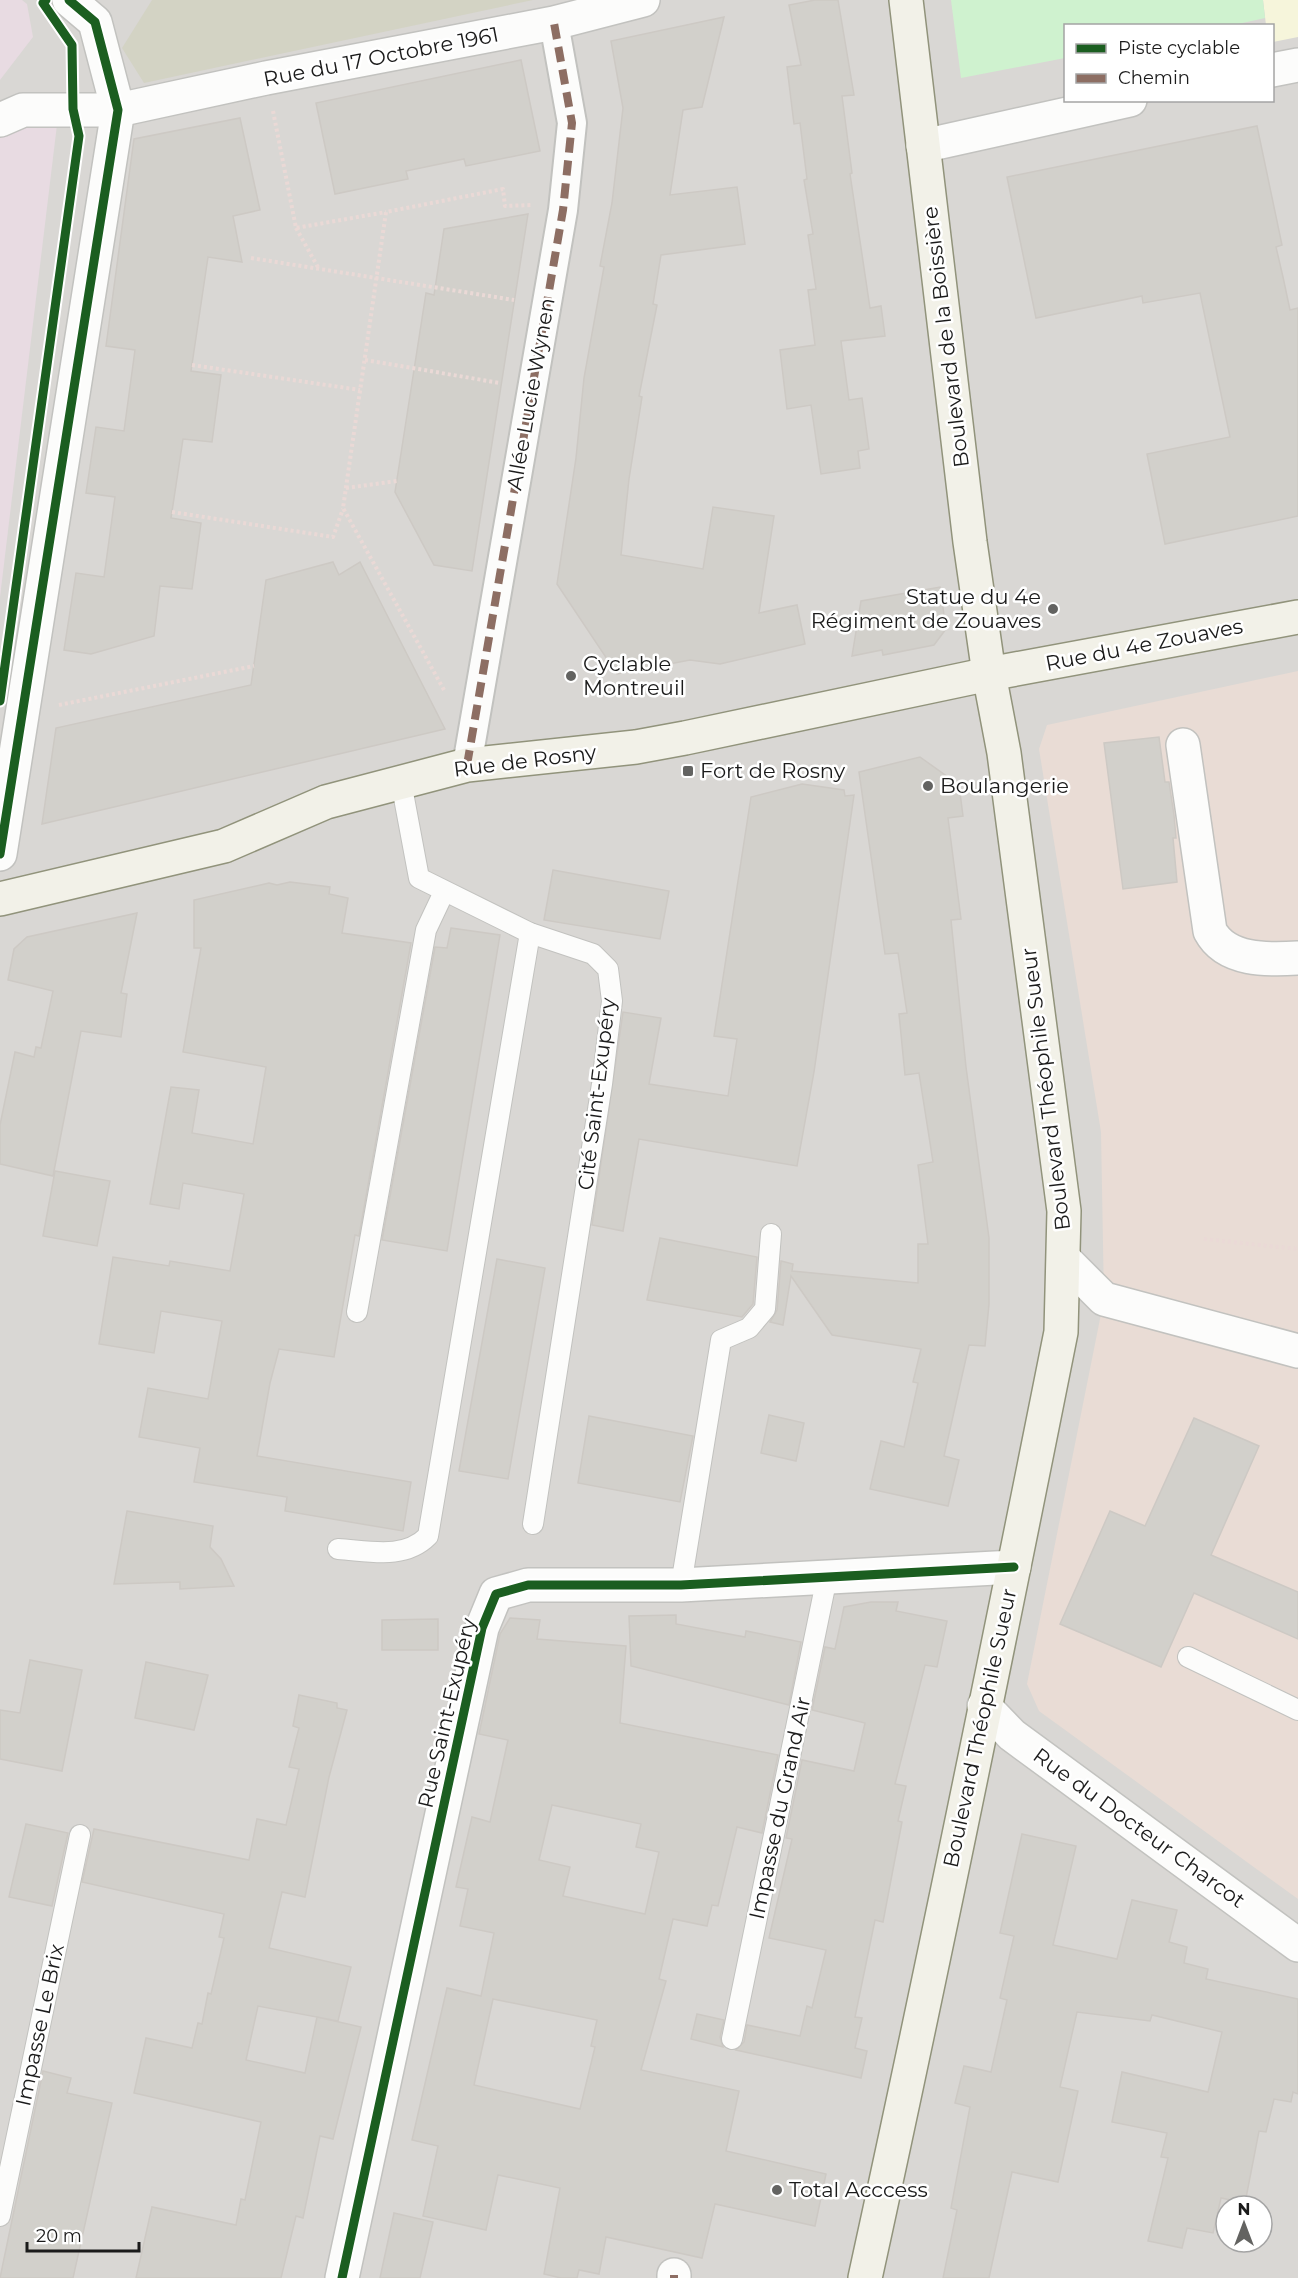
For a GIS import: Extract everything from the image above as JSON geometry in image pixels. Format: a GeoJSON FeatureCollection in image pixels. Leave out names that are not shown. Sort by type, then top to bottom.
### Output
{"type":"FeatureCollection","features":[{"type":"Feature","properties":{"kind":"main road","name":"Boulevard de la Boissière"},"geometry":{"type":"LineString","coordinates":[[906,0],[970,542],[989,674]]}},
{"type":"Feature","properties":{"kind":"main road","name":"Rue du 4e Zouaves"},"geometry":{"type":"LineString","coordinates":[[989,674],[1298,617]]}},
{"type":"Feature","properties":{"kind":"main road","name":"Rue de Rosny"},"geometry":{"type":"LineString","coordinates":[[0,899],[224,846],[326,802],[467,765],[636,747],[989,674]]}},
{"type":"Feature","properties":{"kind":"main road","name":"Boulevard Théophile Sueur"},"geometry":{"type":"LineString","coordinates":[[865,2278],[932,1973],[1061,1332],[1064,1211],[1004,753],[989,674]]}},
{"type":"Feature","properties":{"kind":"street"},"geometry":{"type":"LineString","coordinates":[[0,854],[118,110],[104,11],[69,0]]}},
{"type":"Feature","properties":{"kind":"street","name":"Rue du 17 Octobre 1961"},"geometry":{"type":"LineString","coordinates":[[0,120],[23,110],[118,110],[266,78],[554,23],[643,0]]}},
{"type":"Feature","properties":{"kind":"street","name":"Allée Lucie Wynen"},"geometry":{"type":"LineString","coordinates":[[467,765],[563,210],[572,123],[554,23]]}},
{"type":"Feature","properties":{"kind":"street"},"geometry":{"type":"LineString","coordinates":[[1274,70],[1298,65]]}},
{"type":"Feature","properties":{"kind":"street"},"geometry":{"type":"LineString","coordinates":[[923,146],[1121,102]]}},
{"type":"Feature","properties":{"kind":"street"},"geometry":{"type":"LineString","coordinates":[[1183,745],[1210,931],[1216,943],[1230,952],[1279,959],[1298,958]]}},
{"type":"Feature","properties":{"kind":"street"},"geometry":{"type":"LineString","coordinates":[[1064,1259],[1104,1299],[1298,1351]]}},
{"type":"Feature","properties":{"kind":"street","name":"Rue Saint-Exupéry"},"geometry":{"type":"LineString","coordinates":[[342,2278],[482,1628],[495,1594],[528,1585],[681,1585],[1014,1567]]}},
{"type":"Feature","properties":{"kind":"street","name":"Rue du Docteur Charcot"},"geometry":{"type":"LineString","coordinates":[[984,1707],[1012,1735],[1298,1944]]}},
{"type":"Feature","properties":{"kind":"lane","name":"Cité Saint-Exupéry"},"geometry":{"type":"LineString","coordinates":[[401,782],[419,878],[531,933],[593,954],[608,969],[612,1001],[603,1084],[533,1524]]}},
{"type":"Feature","properties":{"kind":"lane"},"geometry":{"type":"LineString","coordinates":[[357,1312],[426,930],[444,892]]}},
{"type":"Feature","properties":{"kind":"lane"},"geometry":{"type":"LineString","coordinates":[[338,1549],[400,1552],[417,1547],[428,1536],[531,933]]}},
{"type":"Feature","properties":{"kind":"lane"},"geometry":{"type":"LineString","coordinates":[[681,1585],[721,1340],[749,1328],[765,1309],[771,1234]]}},
{"type":"Feature","properties":{"kind":"lane","name":"Impasse du Grand Air"},"geometry":{"type":"LineString","coordinates":[[732,2039],[827,1577]]}},
{"type":"Feature","properties":{"kind":"lane"},"geometry":{"type":"LineString","coordinates":[[1188,1657],[1298,1710]]}},
{"type":"Feature","properties":{"kind":"lane","name":"Impasse Le Brix"},"geometry":{"type":"LineString","coordinates":[[0,2216],[80,1835]]}},
{"type":"Feature","properties":{"kind":"path"},"geometry":{"type":"LineString","coordinates":[[266,78],[296,228],[319,268]]}},
{"type":"Feature","properties":{"kind":"path"},"geometry":{"type":"LineString","coordinates":[[296,228],[502,189],[505,206],[529,204],[563,210]]}},
{"type":"Feature","properties":{"kind":"path"},"geometry":{"type":"LineString","coordinates":[[172,512],[333,537],[343,508],[386,212]]}},
{"type":"Feature","properties":{"kind":"path"},"geometry":{"type":"LineString","coordinates":[[251,258],[546,305]]}},
{"type":"Feature","properties":{"kind":"path"},"geometry":{"type":"LineString","coordinates":[[365,360],[532,388]]}},
{"type":"Feature","properties":{"kind":"path"},"geometry":{"type":"LineString","coordinates":[[192,364],[360,390]]}},
{"type":"Feature","properties":{"kind":"path"},"geometry":{"type":"LineString","coordinates":[[346,488],[397,481]]}},
{"type":"Feature","properties":{"kind":"path"},"geometry":{"type":"LineString","coordinates":[[343,508],[447,694]]}},
{"type":"Feature","properties":{"kind":"path"},"geometry":{"type":"LineString","coordinates":[[23,712],[254,666]]}},
{"type":"Feature","properties":{"kind":"path"},"geometry":{"type":"LineString","coordinates":[[1204,1239],[1298,1249]]}},
{"type":"Feature","properties":{"kind":"shaded area"},"geometry":{"type":"Polygon","coordinates":[[[0,0],[1298,0],[1298,2278],[0,2278],[0,0]]]}},
{"type":"Feature","properties":{"kind":"shaded area"},"geometry":{"type":"Polygon","coordinates":[[[0,0],[22,0],[27,4],[33,37],[0,80],[0,0]]]}},
{"type":"Feature","properties":{"kind":"shaded area"},"geometry":{"type":"Polygon","coordinates":[[[152,0],[533,0],[144,83],[122,48],[152,0]]]}},
{"type":"Feature","properties":{"kind":"shaded area"},"geometry":{"type":"Polygon","coordinates":[[[1263,0],[1298,0],[1298,37],[1274,42],[1274,24],[1266,24],[1263,0]]]}},
{"type":"Feature","properties":{"kind":"shaded area"},"geometry":{"type":"Polygon","coordinates":[[[59,108],[0,597],[0,120],[59,108]]]}},
{"type":"Feature","properties":{"kind":"shaded area"},"geometry":{"type":"Polygon","coordinates":[[[1298,671],[1298,1899],[1039,1711],[1027,1684],[1104,1299],[1101,1132],[1039,749],[1047,725],[1298,671]]]}},
{"type":"Feature","properties":{"kind":"green space"},"geometry":{"type":"Polygon","coordinates":[[[951,0],[1263,0],[1265,18],[1238,24],[1064,24],[1064,58],[961,78],[951,0]]]}},
{"type":"Feature","properties":{"kind":"building"},"geometry":{"type":"Polygon","coordinates":[[[815,0],[838,0],[854,95],[842,96],[852,173],[850,174],[870,308],[881,306],[885,336],[841,341],[849,400],[862,398],[869,449],[858,451],[860,468],[821,474],[811,405],[787,409],[780,350],[815,345],[808,290],[816,289],[808,235],[813,234],[804,180],[807,179],[800,123],[794,124],[787,67],[801,65],[789,5],[815,0]]]}},
{"type":"Feature","properties":{"kind":"building"},"geometry":{"type":"Polygon","coordinates":[[[724,17],[702,107],[683,110],[670,195],[737,187],[745,244],[661,255],[653,304],[657,305],[639,396],[642,397],[629,479],[621,555],[703,569],[713,507],[774,516],[759,613],[797,605],[805,644],[720,664],[690,660],[617,674],[557,584],[576,458],[584,378],[604,267],[600,266],[612,203],[623,108],[611,41],[724,17]]]}},
{"type":"Feature","properties":{"kind":"building"},"geometry":{"type":"Polygon","coordinates":[[[521,60],[540,151],[466,166],[464,159],[406,171],[408,179],[335,194],[316,103],[521,60]]]}},
{"type":"Feature","properties":{"kind":"building"},"geometry":{"type":"Polygon","coordinates":[[[240,118],[260,210],[233,216],[242,262],[208,257],[191,371],[221,375],[212,442],[183,439],[171,518],[201,523],[192,589],[160,586],[154,636],[91,654],[64,650],[76,573],[104,577],[115,497],[86,493],[96,427],[124,431],[135,350],[106,346],[134,139],[240,118]]]}},
{"type":"Feature","properties":{"kind":"building"},"geometry":{"type":"Polygon","coordinates":[[[1257,126],[1282,245],[1276,247],[1290,310],[1298,308],[1298,516],[1165,544],[1147,454],[1230,437],[1200,293],[1143,303],[1142,296],[1036,318],[1007,177],[1257,126]]]}},
{"type":"Feature","properties":{"kind":"building"},"geometry":{"type":"Polygon","coordinates":[[[528,214],[472,571],[434,565],[395,492],[426,293],[434,295],[444,229],[528,214]]]}},
{"type":"Feature","properties":{"kind":"building"},"geometry":{"type":"Polygon","coordinates":[[[333,562],[339,575],[360,562],[445,729],[42,824],[56,728],[251,685],[266,580],[333,562]]]}},
{"type":"Feature","properties":{"kind":"building"},"geometry":{"type":"Polygon","coordinates":[[[940,587],[946,629],[934,645],[883,655],[882,650],[852,656],[861,601],[940,587]]]}},
{"type":"Feature","properties":{"kind":"building"},"geometry":{"type":"Polygon","coordinates":[[[1159,737],[1165,782],[1169,782],[1174,815],[1176,838],[1173,838],[1177,882],[1123,889],[1104,743],[1159,737]]]}},
{"type":"Feature","properties":{"kind":"building"},"geometry":{"type":"Polygon","coordinates":[[[920,757],[959,785],[963,816],[948,818],[961,919],[951,920],[966,1067],[989,1238],[989,1304],[985,1346],[969,1345],[944,1456],[959,1460],[948,1506],[870,1489],[881,1441],[904,1447],[918,1383],[913,1382],[921,1349],[832,1335],[791,1276],[783,1325],[770,1322],[777,1310],[781,1261],[793,1264],[792,1271],[918,1283],[918,1244],[928,1244],[918,1165],[933,1162],[919,1073],[905,1075],[899,1014],[907,1013],[898,953],[885,954],[859,772],[920,757]]]}},
{"type":"Feature","properties":{"kind":"building"},"geometry":{"type":"Polygon","coordinates":[[[802,784],[844,790],[845,796],[854,795],[814,1072],[797,1166],[639,1139],[623,1231],[592,1225],[623,1012],[661,1018],[649,1084],[728,1096],[737,1039],[714,1036],[751,797],[802,784]]]}},
{"type":"Feature","properties":{"kind":"building"},"geometry":{"type":"Polygon","coordinates":[[[553,870],[669,891],[660,939],[544,920],[553,870]]]}},
{"type":"Feature","properties":{"kind":"building"},"geometry":{"type":"Polygon","coordinates":[[[290,882],[330,887],[329,894],[348,898],[342,933],[411,943],[359,1236],[355,1235],[334,1357],[279,1349],[270,1383],[257,1456],[411,1482],[403,1531],[285,1511],[287,1497],[194,1482],[200,1448],[139,1437],[148,1388],[208,1399],[222,1321],[161,1311],[154,1353],[99,1344],[113,1257],[169,1266],[170,1261],[230,1271],[244,1194],[183,1183],[179,1209],[150,1204],[171,1087],[199,1090],[192,1133],[253,1144],[266,1067],[183,1052],[201,948],[194,948],[194,900],[269,883],[277,885],[290,882]]]}},
{"type":"Feature","properties":{"kind":"building"},"geometry":{"type":"Polygon","coordinates":[[[137,913],[121,993],[127,994],[121,1037],[81,1031],[53,1176],[0,1164],[0,1125],[15,1052],[34,1057],[36,1047],[41,1048],[53,991],[8,980],[14,949],[27,937],[137,913]]]}},
{"type":"Feature","properties":{"kind":"building"},"geometry":{"type":"Polygon","coordinates":[[[451,928],[500,935],[447,1251],[382,1240],[435,947],[447,948],[451,928]]]}},
{"type":"Feature","properties":{"kind":"building"},"geometry":{"type":"Polygon","coordinates":[[[55,1171],[110,1181],[97,1246],[43,1236],[55,1171]]]}},
{"type":"Feature","properties":{"kind":"building"},"geometry":{"type":"Polygon","coordinates":[[[660,1238],[757,1257],[753,1304],[742,1317],[647,1300],[660,1238]]]}},
{"type":"Feature","properties":{"kind":"building"},"geometry":{"type":"Polygon","coordinates":[[[497,1259],[545,1268],[508,1479],[459,1471],[497,1259]]]}},
{"type":"Feature","properties":{"kind":"building"},"geometry":{"type":"Polygon","coordinates":[[[769,1415],[804,1423],[796,1461],[761,1453],[769,1415]]]}},
{"type":"Feature","properties":{"kind":"building"},"geometry":{"type":"Polygon","coordinates":[[[589,1416],[693,1436],[680,1502],[578,1483],[589,1416]]]}},
{"type":"Feature","properties":{"kind":"building"},"geometry":{"type":"Polygon","coordinates":[[[1194,1418],[1259,1446],[1211,1555],[1298,1592],[1298,1639],[1194,1593],[1161,1667],[1060,1624],[1110,1511],[1145,1526],[1194,1418]]]}},
{"type":"Feature","properties":{"kind":"building"},"geometry":{"type":"Polygon","coordinates":[[[127,1511],[213,1526],[210,1547],[221,1559],[234,1586],[180,1589],[180,1582],[114,1584],[127,1511]]]}},
{"type":"Feature","properties":{"kind":"building"},"geometry":{"type":"Polygon","coordinates":[[[871,1602],[898,1602],[896,1611],[947,1621],[937,1667],[925,1665],[895,1784],[906,1786],[898,1821],[902,1822],[883,1922],[875,1920],[855,2017],[862,2018],[855,2048],[867,2051],[861,2078],[736,2050],[744,2042],[747,2025],[800,2036],[807,2006],[812,2008],[826,1950],[769,1938],[792,1839],[786,1838],[802,1760],[854,1771],[865,1723],[812,1710],[825,1647],[835,1649],[844,1607],[871,1602]]]}},
{"type":"Feature","properties":{"kind":"building"},"geometry":{"type":"Polygon","coordinates":[[[676,1615],[676,1624],[745,1637],[746,1631],[801,1642],[789,1705],[631,1666],[629,1616],[676,1615]]]}},
{"type":"Feature","properties":{"kind":"building"},"geometry":{"type":"Polygon","coordinates":[[[510,1618],[540,1620],[537,1639],[626,1646],[620,1723],[778,1755],[762,1833],[737,1827],[718,1906],[712,1905],[707,1926],[673,1919],[659,1979],[666,1981],[641,2070],[739,2091],[726,2151],[826,2174],[815,2226],[715,2204],[702,2258],[606,2237],[599,2274],[579,2270],[577,2278],[561,2278],[544,2274],[560,2188],[498,2175],[486,2230],[423,2216],[438,2146],[412,2140],[447,1988],[481,1996],[494,1933],[460,1926],[468,1889],[456,1887],[472,1817],[490,1822],[508,1740],[479,1734],[500,1634],[510,1618]],[[552,1805],[539,1860],[570,1867],[563,1896],[645,1914],[659,1852],[636,1847],[641,1824],[552,1805]],[[493,1999],[474,2085],[580,2109],[595,2047],[591,2046],[597,2020],[493,1999]]]}},
{"type":"Feature","properties":{"kind":"building"},"geometry":{"type":"Polygon","coordinates":[[[438,1619],[438,1650],[382,1650],[382,1620],[438,1619]]]}},
{"type":"Feature","properties":{"kind":"building"},"geometry":{"type":"Polygon","coordinates":[[[30,1660],[82,1670],[62,1771],[0,1759],[0,1710],[20,1713],[30,1660]]]}},
{"type":"Feature","properties":{"kind":"building"},"geometry":{"type":"Polygon","coordinates":[[[146,1662],[208,1675],[194,1730],[135,1718],[146,1662]]]}},
{"type":"Feature","properties":{"kind":"building"},"geometry":{"type":"Polygon","coordinates":[[[299,1695],[337,1703],[337,1708],[347,1710],[329,1777],[305,1897],[282,1892],[269,1948],[351,1967],[338,2021],[319,2017],[361,2027],[333,2139],[320,2136],[303,2218],[296,2216],[281,2278],[136,2278],[152,2207],[236,2225],[241,2199],[245,2200],[261,2122],[134,2093],[146,2038],[192,2048],[198,2023],[202,2024],[208,1993],[211,1994],[224,1938],[219,1937],[224,1914],[82,1882],[94,1829],[249,1860],[257,1819],[286,1825],[299,1769],[289,1767],[299,1728],[293,1726],[299,1695]],[[258,2006],[246,2060],[305,2073],[317,2017],[258,2006]]]}},
{"type":"Feature","properties":{"kind":"building"},"geometry":{"type":"Polygon","coordinates":[[[26,1824],[68,1833],[52,1906],[9,1897],[26,1824]]]}},
{"type":"Feature","properties":{"kind":"building"},"geometry":{"type":"Polygon","coordinates":[[[1022,1834],[1076,1846],[1053,1945],[1117,1959],[1132,1900],[1177,1910],[1169,1942],[1187,1947],[1184,1963],[1208,1969],[1206,1979],[1298,1999],[1298,2094],[1293,2092],[1291,2102],[1274,2099],[1266,2132],[1259,2131],[1247,2194],[1214,2194],[1213,2233],[1187,2228],[1182,2248],[1148,2241],[1168,2158],[1161,2157],[1167,2133],[1112,2122],[1122,2072],[1208,2092],[1222,2032],[1152,2015],[1150,2021],[1077,2012],[1060,2087],[1078,2091],[1058,2182],[1012,2172],[989,2278],[943,2278],[957,2210],[951,2208],[970,2107],[955,2103],[964,2066],[991,2072],[1007,2000],[1000,1998],[1014,1936],[1000,1933],[1022,1834]]]}},
{"type":"Feature","properties":{"kind":"building"},"geometry":{"type":"Polygon","coordinates":[[[697,2014],[724,2020],[720,2037],[723,2047],[691,2039],[697,2014]]]}},
{"type":"Feature","properties":{"kind":"building"},"geometry":{"type":"Polygon","coordinates":[[[43,2071],[71,2078],[67,2093],[112,2103],[73,2278],[0,2278],[43,2071]]]}},
{"type":"Feature","properties":{"kind":"building"},"geometry":{"type":"Polygon","coordinates":[[[394,2213],[433,2222],[420,2278],[380,2278],[394,2213]]]}},
{"type":"Feature","properties":{"kind":"marked path"},"geometry":{"type":"LineString","coordinates":[[467,765],[563,210],[572,123],[554,23]]}},
{"type":"Feature","properties":{"kind":"cycle path"},"geometry":{"type":"LineString","coordinates":[[0,701],[79,136],[73,109],[72,45],[43,3],[46,0]]}},
{"type":"Feature","properties":{"kind":"cycle path"},"geometry":{"type":"LineString","coordinates":[[0,854],[118,110],[95,22],[69,0]]}},
{"type":"Feature","properties":{"kind":"cycle path"},"geometry":{"type":"LineString","coordinates":[[342,2278],[482,1628],[496,1594],[528,1585],[681,1585],[1014,1567]]}},
{"type":"Feature","properties":{"kind":"place","name":"Statue du 4e Régiment de Zouaves"},"geometry":{"type":"Point","coordinates":[1053,609]}},
{"type":"Feature","properties":{"kind":"place","name":"Cyclable Montreuil"},"geometry":{"type":"Point","coordinates":[571,676]}},
{"type":"Feature","properties":{"kind":"place","name":"Fort de Rosny"},"geometry":{"type":"Point","coordinates":[688,771]}},
{"type":"Feature","properties":{"kind":"place","name":"Boulangerie"},"geometry":{"type":"Point","coordinates":[928,786]}},
{"type":"Feature","properties":{"kind":"place","name":"Total Acccess"},"geometry":{"type":"Point","coordinates":[777,2190]}}]}
